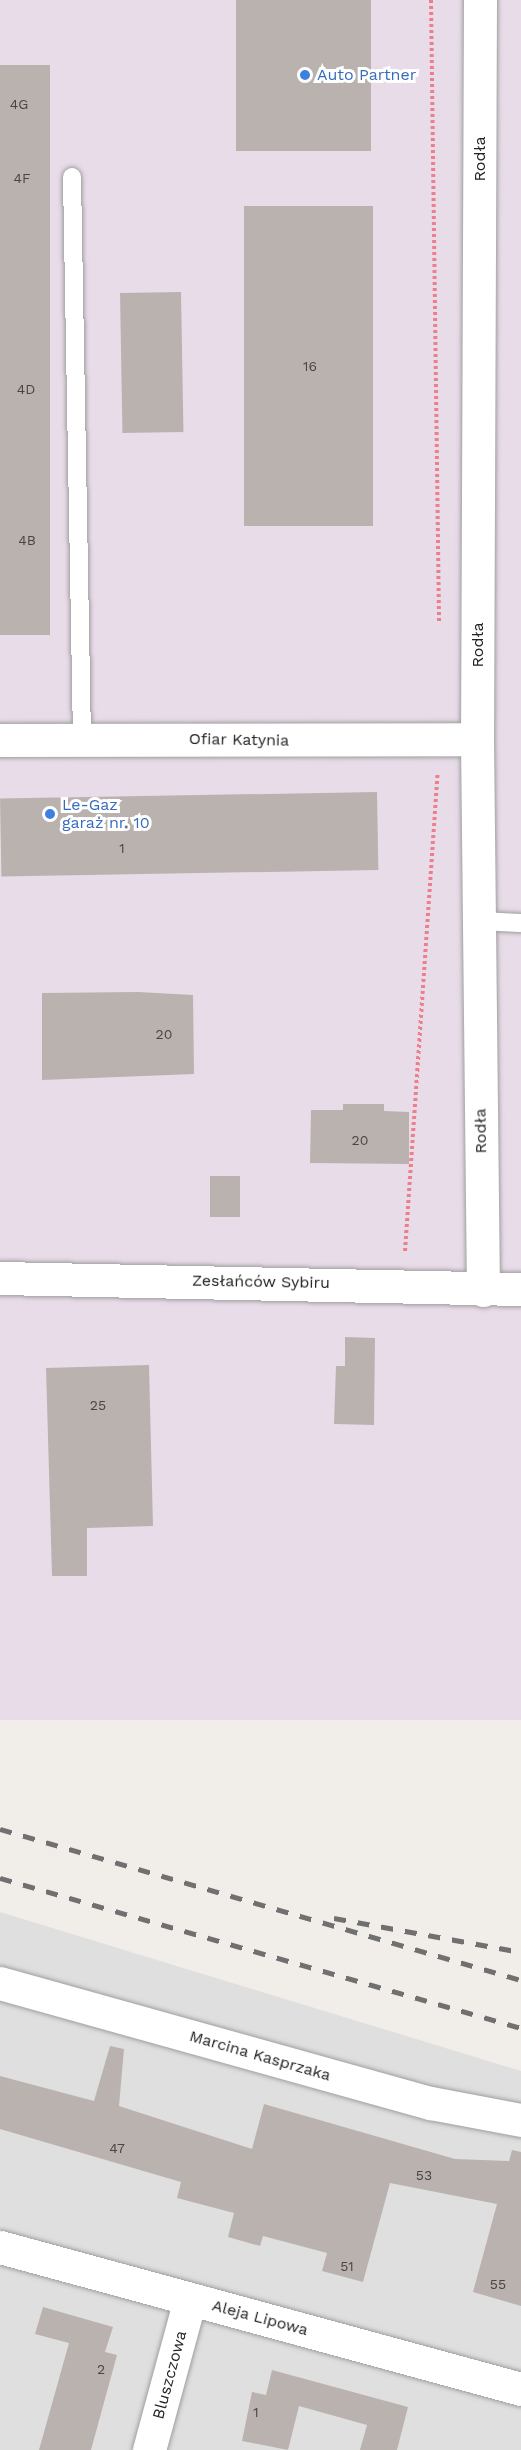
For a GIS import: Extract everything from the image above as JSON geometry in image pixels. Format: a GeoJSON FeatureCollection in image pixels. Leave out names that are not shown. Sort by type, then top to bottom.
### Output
{"type":"FeatureCollection","features":[{"type":"Feature","properties":{"kind":"street","name":"Rodła"},"geometry":{"type":"LineString","coordinates":[[480,0],[477,739],[483,1290]]}},
{"type":"Feature","properties":{"kind":"street","name":"Ofiar Katynia"},"geometry":{"type":"LineString","coordinates":[[0,740],[82,738],[441,741],[477,739]]}},
{"type":"Feature","properties":{"kind":"street","name":"Zesłańców Sybiru"},"geometry":{"type":"LineString","coordinates":[[0,1278],[403,1284],[483,1290],[521,1289]]}},
{"type":"Feature","properties":{"kind":"street","name":"Marcina Kasprzaka"},"geometry":{"type":"LineString","coordinates":[[0,1983],[430,2103],[521,2120]]}},
{"type":"Feature","properties":{"kind":"street","name":"Aleja Lipowa"},"geometry":{"type":"LineString","coordinates":[[0,2247],[521,2389]]}},
{"type":"Feature","properties":{"kind":"street","name":"Bluszczowa"},"geometry":{"type":"LineString","coordinates":[[149,2450],[190,2299]]}},
{"type":"Feature","properties":{"kind":"lane"},"geometry":{"type":"LineString","coordinates":[[72,177],[82,738]]}},
{"type":"Feature","properties":{"kind":"lane"},"geometry":{"type":"LineString","coordinates":[[479,921],[521,923]]}},
{"type":"Feature","properties":{"kind":"path"},"geometry":{"type":"LineString","coordinates":[[430,0],[439,633]]}},
{"type":"Feature","properties":{"kind":"path"},"geometry":{"type":"LineString","coordinates":[[403,1284],[441,741]]}},
{"type":"Feature","properties":{"kind":"shaded area"},"geometry":{"type":"Polygon","coordinates":[[[0,0],[521,0],[521,1720],[0,1720],[0,0]]]}},
{"type":"Feature","properties":{"kind":"shaded area"},"geometry":{"type":"Polygon","coordinates":[[[0,1912],[521,2071],[521,2450],[0,2450],[0,1912]]]}},
{"type":"Feature","properties":{"kind":"building","name":"Auto Partner"},"geometry":{"type":"Polygon","coordinates":[[[236,0],[371,0],[371,151],[236,151],[236,0]]]}},
{"type":"Feature","properties":{"kind":"building"},"geometry":{"type":"Polygon","coordinates":[[[0,65],[50,65],[50,635],[0,635],[0,65]]]}},
{"type":"Feature","properties":{"kind":"building"},"geometry":{"type":"Polygon","coordinates":[[[244,206],[373,206],[373,526],[244,526],[244,206]]]}},
{"type":"Feature","properties":{"kind":"building"},"geometry":{"type":"Polygon","coordinates":[[[181,292],[183,432],[122,433],[120,293],[181,292]]]}},
{"type":"Feature","properties":{"kind":"building"},"geometry":{"type":"Polygon","coordinates":[[[377,792],[378,870],[1,877],[0,799],[377,792]]]}},
{"type":"Feature","properties":{"kind":"building"},"geometry":{"type":"Polygon","coordinates":[[[138,992],[193,995],[194,1074],[42,1080],[42,993],[138,992]]]}},
{"type":"Feature","properties":{"kind":"building"},"geometry":{"type":"Polygon","coordinates":[[[343,1104],[384,1104],[384,1111],[409,1112],[409,1164],[310,1163],[311,1110],[343,1110],[343,1104]]]}},
{"type":"Feature","properties":{"kind":"building"},"geometry":{"type":"Polygon","coordinates":[[[210,1176],[240,1176],[240,1217],[210,1217],[210,1176]]]}},
{"type":"Feature","properties":{"kind":"building"},"geometry":{"type":"Polygon","coordinates":[[[345,1337],[375,1338],[374,1425],[334,1424],[336,1366],[345,1366],[345,1337]]]}},
{"type":"Feature","properties":{"kind":"building"},"geometry":{"type":"Polygon","coordinates":[[[149,1365],[153,1526],[87,1528],[87,1576],[52,1576],[46,1368],[149,1365]]]}},
{"type":"Feature","properties":{"kind":"building"},"geometry":{"type":"Polygon","coordinates":[[[110,2046],[124,2049],[119,2106],[252,2149],[264,2104],[455,2159],[509,2161],[512,2150],[521,2152],[521,2306],[473,2292],[497,2204],[390,2183],[363,2282],[322,2271],[327,2253],[263,2236],[260,2246],[228,2237],[234,2213],[177,2198],[181,2182],[0,2129],[0,2076],[94,2101],[110,2046]]]}},
{"type":"Feature","properties":{"kind":"building"},"geometry":{"type":"Polygon","coordinates":[[[43,2307],[113,2327],[105,2352],[117,2355],[91,2450],[39,2450],[69,2343],[35,2334],[43,2307]]]}},
{"type":"Feature","properties":{"kind":"building"},"geometry":{"type":"Polygon","coordinates":[[[272,2370],[408,2407],[397,2450],[360,2450],[367,2425],[299,2406],[288,2450],[242,2441],[252,2392],[266,2395],[272,2370]]]}},
{"type":"Feature","properties":{"kind":"railway"},"geometry":{"type":"LineString","coordinates":[[0,1829],[521,1980]]}},
{"type":"Feature","properties":{"kind":"railway"},"geometry":{"type":"LineString","coordinates":[[0,1878],[521,2028]]}},
{"type":"Feature","properties":{"kind":"railway"},"geometry":{"type":"LineString","coordinates":[[334,1918],[521,1952]]}},
{"type":"Feature","properties":{"kind":"place","name":"Auto Partner"},"geometry":{"type":"Point","coordinates":[305,75]}},
{"type":"Feature","properties":{"kind":"place","name":"Le-Gaz garaż nr. 10"},"geometry":{"type":"Point","coordinates":[50,814]}}]}
